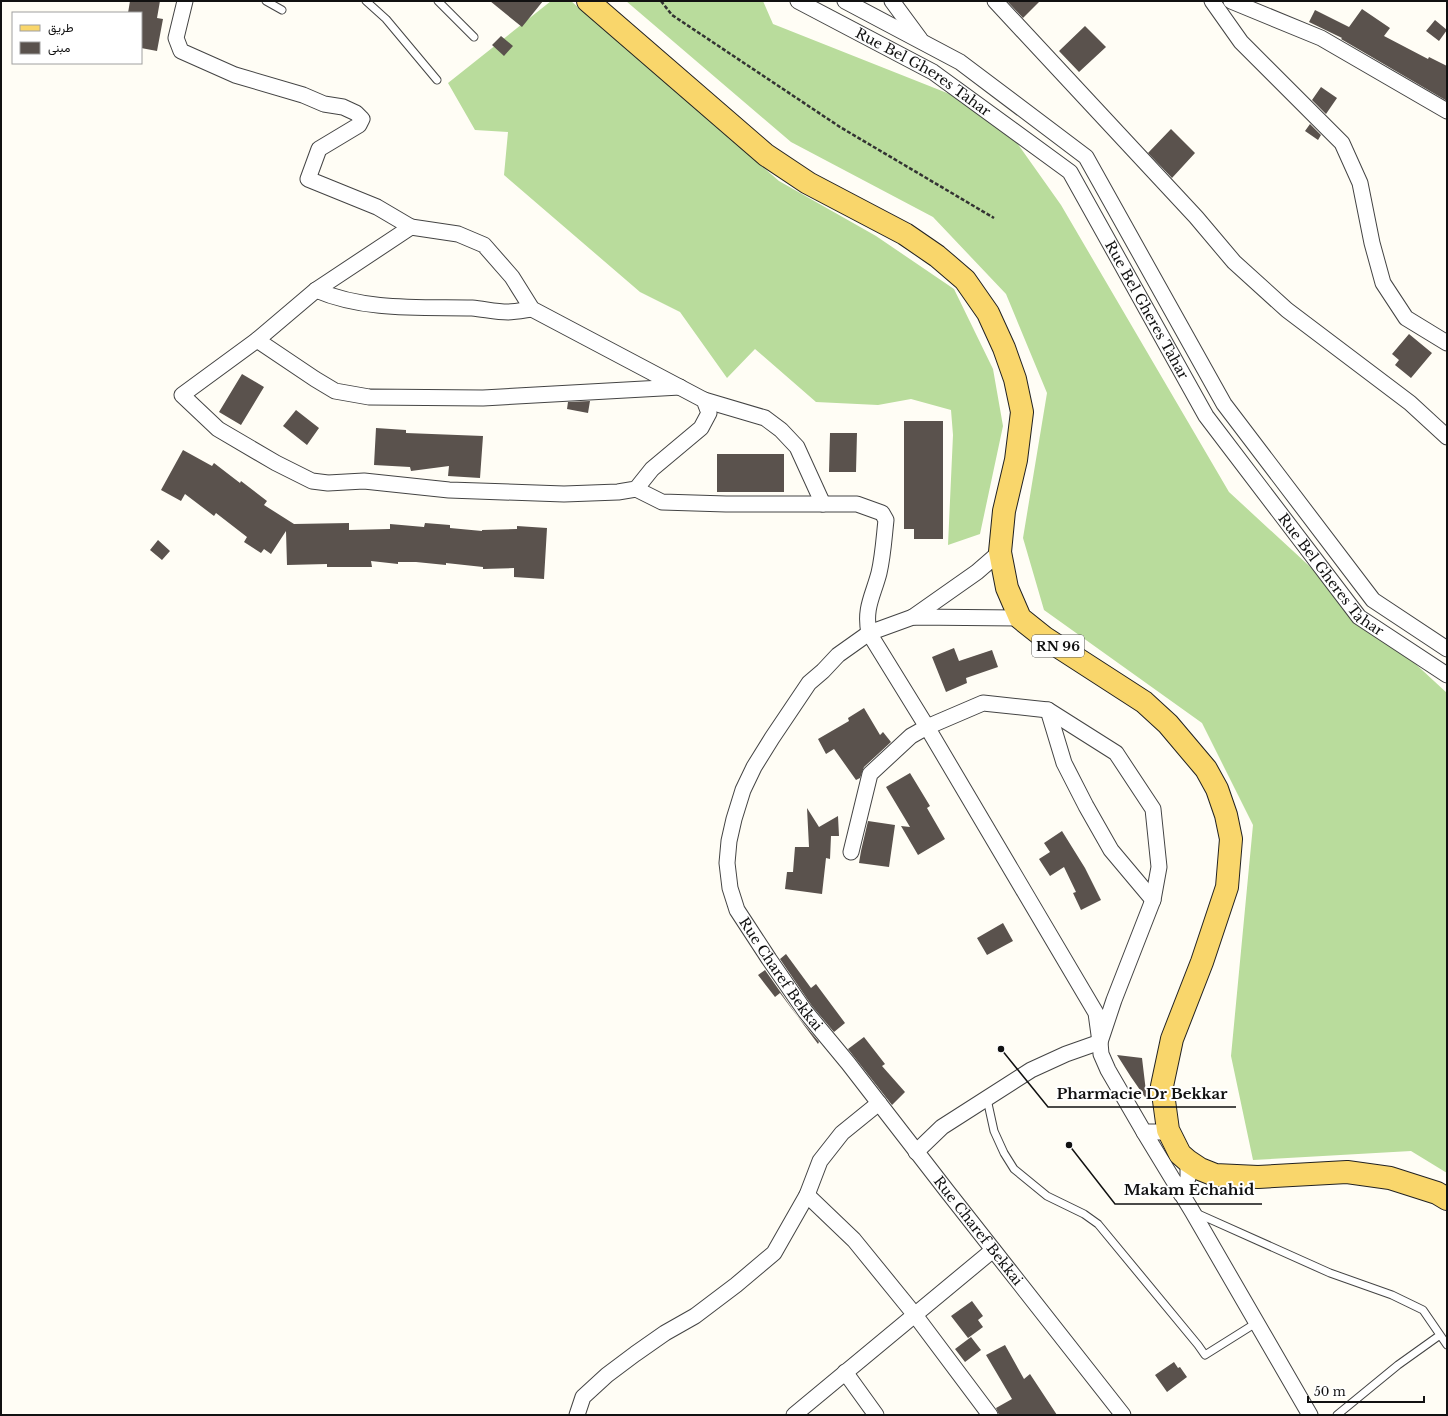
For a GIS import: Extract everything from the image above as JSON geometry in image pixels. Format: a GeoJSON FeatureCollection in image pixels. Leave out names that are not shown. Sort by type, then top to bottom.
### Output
{"type":"FeatureCollection","features":[{"type":"Feature","properties":{"kind":"main road","name":"RN 96"},"geometry":{"type":"LineString","coordinates":[[588,1],[766,155],[808,183],[905,234],[938,256],[965,280],[988,313],[1004,348],[1015,379],[1022,412],[1016,460],[1004,510],[1000,552],[1007,588],[1020,618],[1045,638],[1144,702],[1168,724],[1206,768],[1217,789],[1226,815],[1231,839],[1227,887],[1202,962],[1172,1039],[1162,1086],[1169,1132],[1188,1170],[1200,1170],[1215,1175],[1258,1177],[1347,1172],[1390,1178],[1437,1193],[1447,1199]]}},
{"type":"Feature","properties":{"kind":"street"},"geometry":{"type":"LineString","coordinates":[[185,1],[176,38],[181,52],[235,75],[303,95],[324,104],[343,107],[356,113],[362,119],[359,125],[349,132],[318,149],[308,179],[377,207],[411,227],[458,234],[484,245],[512,277],[532,309],[704,400],[765,418],[782,430],[796,447],[823,504]]}},
{"type":"Feature","properties":{"kind":"street","name":"Rue Bel Gheres Tahar"},"geometry":{"type":"LineString","coordinates":[[798,1],[933,72],[1070,172],[1206,416],[1359,617],[1447,675]]}},
{"type":"Feature","properties":{"kind":"street","name":"Rue Bel Gheres Tahar"},"geometry":{"type":"LineString","coordinates":[[845,1],[960,62],[1086,157],[1224,404],[1373,600],[1447,649]]}},
{"type":"Feature","properties":{"kind":"street"},"geometry":{"type":"LineString","coordinates":[[892,1],[922,42],[933,72]]}},
{"type":"Feature","properties":{"kind":"street"},"geometry":{"type":"LineString","coordinates":[[995,1],[1196,217],[1234,262],[1287,310],[1410,403],[1447,437]]}},
{"type":"Feature","properties":{"kind":"street"},"geometry":{"type":"LineString","coordinates":[[1212,1],[1242,42],[1342,144],[1360,183],[1372,243],[1383,283],[1406,318],[1447,343]]}},
{"type":"Feature","properties":{"kind":"street"},"geometry":{"type":"LineString","coordinates":[[1231,1],[1321,38],[1447,111]]}},
{"type":"Feature","properties":{"kind":"street"},"geometry":{"type":"LineString","coordinates":[[411,227],[316,290],[257,340],[182,395],[218,429],[276,463],[312,480],[328,483],[364,481],[449,490],[564,494],[618,492],[636,489],[662,502],[726,504],[857,504],[882,513],[886,520],[879,572],[867,619],[870,633],[1096,1013],[1096,1048],[1310,1415]]}},
{"type":"Feature","properties":{"kind":"street"},"geometry":{"type":"LineString","coordinates":[[316,290],[332,297],[385,307],[440,309],[473,308],[509,312],[532,309]]}},
{"type":"Feature","properties":{"kind":"street"},"geometry":{"type":"LineString","coordinates":[[257,340],[335,391],[369,397],[483,398],[680,386]]}},
{"type":"Feature","properties":{"kind":"street"},"geometry":{"type":"LineString","coordinates":[[636,489],[652,469],[701,428],[709,413],[704,400]]}},
{"type":"Feature","properties":{"kind":"street"},"geometry":{"type":"LineString","coordinates":[[924,612],[977,572],[1000,552]]}},
{"type":"Feature","properties":{"kind":"street","name":"Rue Charef Bekkai"},"geometry":{"type":"LineString","coordinates":[[1020,618],[924,612],[870,633],[838,655],[809,683],[754,767],[743,790],[729,840],[727,863],[730,888],[737,910],[805,1011],[848,1063],[916,1152],[1123,1415]]}},
{"type":"Feature","properties":{"kind":"street"},"geometry":{"type":"LineString","coordinates":[[851,852],[870,774],[911,736],[927,727],[983,703],[1048,710],[1116,753],[1153,809],[1159,867],[1153,900],[1096,1048]]}},
{"type":"Feature","properties":{"kind":"street"},"geometry":{"type":"LineString","coordinates":[[1048,710],[1064,763],[1086,806],[1111,850],[1153,900]]}},
{"type":"Feature","properties":{"kind":"street"},"geometry":{"type":"LineString","coordinates":[[1096,1013],[1114,1000]]}},
{"type":"Feature","properties":{"kind":"street"},"geometry":{"type":"LineString","coordinates":[[916,1152],[942,1127],[1031,1070],[1066,1054],[1096,1048]]}},
{"type":"Feature","properties":{"kind":"street"},"geometry":{"type":"LineString","coordinates":[[577,1415],[584,1397],[608,1375],[634,1354],[665,1333],[695,1316],[736,1285],[774,1253],[807,1195],[820,1161],[842,1133],[879,1103]]}},
{"type":"Feature","properties":{"kind":"street"},"geometry":{"type":"LineString","coordinates":[[1144,1132],[1169,1132]]}},
{"type":"Feature","properties":{"kind":"street"},"geometry":{"type":"LineString","coordinates":[[1181,1194],[1188,1170]]}},
{"type":"Feature","properties":{"kind":"street"},"geometry":{"type":"LineString","coordinates":[[807,1195],[854,1240],[915,1314],[990,1415]]}},
{"type":"Feature","properties":{"kind":"street"},"geometry":{"type":"LineString","coordinates":[[794,1415],[993,1250]]}},
{"type":"Feature","properties":{"kind":"street"},"geometry":{"type":"LineString","coordinates":[[845,1372],[876,1415]]}},
{"type":"Feature","properties":{"kind":"lane"},"geometry":{"type":"LineString","coordinates":[[266,1],[282,10]]}},
{"type":"Feature","properties":{"kind":"lane"},"geometry":{"type":"LineString","coordinates":[[366,1],[386,19],[437,80]]}},
{"type":"Feature","properties":{"kind":"lane"},"geometry":{"type":"LineString","coordinates":[[438,1],[474,37]]}},
{"type":"Feature","properties":{"kind":"lane"},"geometry":{"type":"LineString","coordinates":[[987,1099],[994,1131],[1004,1153],[1014,1169],[1047,1196],[1084,1214],[1098,1224],[1198,1345],[1205,1356],[1256,1323]]}},
{"type":"Feature","properties":{"kind":"lane"},"geometry":{"type":"LineString","coordinates":[[1192,1211],[1330,1273],[1392,1295],[1423,1310],[1447,1345]]}},
{"type":"Feature","properties":{"kind":"lane"},"geometry":{"type":"LineString","coordinates":[[1337,1415],[1398,1365],[1440,1335]]}},
{"type":"Feature","properties":{"kind":"path"},"geometry":{"type":"LineString","coordinates":[[661,1],[672,15],[840,127],[994,218]]}},
{"type":"Feature","properties":{"kind":"green space"},"geometry":{"type":"Polygon","coordinates":[[[551,1],[571,1],[779,181],[876,236],[954,289],[993,369],[1003,426],[980,534],[948,545],[953,435],[951,410],[911,399],[878,405],[816,402],[755,349],[727,378],[680,312],[640,292],[504,175],[508,132],[475,130],[448,83],[551,1]]]}},
{"type":"Feature","properties":{"kind":"green space"},"geometry":{"type":"Polygon","coordinates":[[[626,1],[763,1],[773,24],[995,112],[1061,205],[1229,492],[1447,693],[1447,1173],[1411,1151],[1253,1160],[1231,1056],[1253,825],[1202,723],[1044,610],[1023,538],[1047,393],[1006,294],[933,217],[791,142],[626,1]]]}},
{"type":"Feature","properties":{"kind":"building"},"geometry":{"type":"Polygon","coordinates":[[[130,1],[160,1],[157,18],[163,19],[157,51],[142,48],[142,12],[128,12],[130,1]]]}},
{"type":"Feature","properties":{"kind":"building"},"geometry":{"type":"Polygon","coordinates":[[[490,1],[543,1],[522,27],[490,1]]]}},
{"type":"Feature","properties":{"kind":"building"},"geometry":{"type":"Polygon","coordinates":[[[1007,1],[1040,1],[1023,18],[1007,1]]]}},
{"type":"Feature","properties":{"kind":"building"},"geometry":{"type":"Polygon","coordinates":[[[1362,9],[1390,28],[1384,36],[1428,59],[1429,57],[1447,66],[1447,101],[1341,39],[1342,38],[1309,22],[1315,10],[1349,27],[1362,9]]]}},
{"type":"Feature","properties":{"kind":"building"},"geometry":{"type":"Polygon","coordinates":[[[1435,20],[1447,30],[1439,41],[1426,31],[1435,20]]]}},
{"type":"Feature","properties":{"kind":"building"},"geometry":{"type":"Polygon","coordinates":[[[1085,26],[1106,47],[1079,72],[1059,51],[1085,26]]]}},
{"type":"Feature","properties":{"kind":"building"},"geometry":{"type":"Polygon","coordinates":[[[501,36],[513,46],[504,56],[492,45],[501,36]]]}},
{"type":"Feature","properties":{"kind":"building"},"geometry":{"type":"Polygon","coordinates":[[[1321,87],[1337,98],[1326,114],[1312,100],[1321,87]]]}},
{"type":"Feature","properties":{"kind":"building"},"geometry":{"type":"Polygon","coordinates":[[[1310,124],[1321,135],[1318,140],[1305,131],[1310,124]]]}},
{"type":"Feature","properties":{"kind":"building"},"geometry":{"type":"Polygon","coordinates":[[[1171,129],[1195,153],[1172,178],[1148,153],[1171,129]]]}},
{"type":"Feature","properties":{"kind":"building"},"geometry":{"type":"Polygon","coordinates":[[[1409,334],[1432,353],[1411,378],[1395,365],[1399,360],[1392,354],[1409,334]]]}},
{"type":"Feature","properties":{"kind":"building"},"geometry":{"type":"Polygon","coordinates":[[[242,374],[264,387],[241,425],[219,412],[242,374]]]}},
{"type":"Feature","properties":{"kind":"building"},"geometry":{"type":"Polygon","coordinates":[[[590,401],[588,413],[567,409],[568,402],[590,401]]]}},
{"type":"Feature","properties":{"kind":"building"},"geometry":{"type":"Polygon","coordinates":[[[296,410],[319,428],[307,445],[283,426],[296,410]]]}},
{"type":"Feature","properties":{"kind":"building"},"geometry":{"type":"Polygon","coordinates":[[[904,421],[943,421],[943,539],[914,539],[914,529],[904,529],[904,421]]]}},
{"type":"Feature","properties":{"kind":"building"},"geometry":{"type":"Polygon","coordinates":[[[376,428],[406,430],[406,433],[483,436],[480,478],[448,476],[449,466],[411,471],[410,467],[374,465],[376,428]]]}},
{"type":"Feature","properties":{"kind":"building"},"geometry":{"type":"Polygon","coordinates":[[[830,433],[857,433],[856,472],[829,472],[830,433]]]}},
{"type":"Feature","properties":{"kind":"building"},"geometry":{"type":"Polygon","coordinates":[[[183,450],[212,466],[214,463],[240,483],[241,481],[267,501],[264,505],[294,524],[349,523],[349,530],[390,529],[390,524],[424,527],[425,523],[450,525],[450,528],[482,531],[517,529],[517,526],[547,528],[544,579],[514,577],[514,568],[483,569],[483,567],[446,563],[446,565],[398,562],[398,564],[371,561],[372,567],[327,567],[327,564],[287,565],[286,531],[271,554],[264,549],[261,553],[244,542],[247,537],[216,513],[214,516],[185,494],[181,501],[161,490],[183,450]]]}},
{"type":"Feature","properties":{"kind":"building"},"geometry":{"type":"Polygon","coordinates":[[[717,454],[784,454],[784,492],[717,492],[717,454]]]}},
{"type":"Feature","properties":{"kind":"building"},"geometry":{"type":"Polygon","coordinates":[[[158,540],[170,551],[162,560],[150,550],[158,540]]]}},
{"type":"Feature","properties":{"kind":"building"},"geometry":{"type":"Polygon","coordinates":[[[954,648],[959,661],[992,650],[998,667],[966,678],[967,683],[946,692],[932,657],[954,648]]]}},
{"type":"Feature","properties":{"kind":"building"},"geometry":{"type":"Polygon","coordinates":[[[864,708],[880,735],[883,732],[891,742],[864,767],[860,778],[856,780],[834,749],[826,754],[818,739],[849,721],[848,718],[864,708]]]}},
{"type":"Feature","properties":{"kind":"building"},"geometry":{"type":"Polygon","coordinates":[[[910,773],[930,806],[927,808],[945,839],[918,855],[901,826],[910,827],[886,787],[910,773]]]}},
{"type":"Feature","properties":{"kind":"building"},"geometry":{"type":"Polygon","coordinates":[[[807,808],[819,827],[838,816],[839,836],[831,836],[830,859],[826,858],[822,894],[785,889],[787,872],[793,872],[795,847],[809,847],[807,808]]]}},
{"type":"Feature","properties":{"kind":"building"},"geometry":{"type":"Polygon","coordinates":[[[868,821],[895,825],[889,867],[859,863],[868,821]]]}},
{"type":"Feature","properties":{"kind":"building"},"geometry":{"type":"Polygon","coordinates":[[[1062,831],[1085,868],[1101,900],[1081,910],[1073,893],[1076,892],[1064,867],[1050,876],[1039,859],[1050,852],[1044,843],[1062,831]]]}},
{"type":"Feature","properties":{"kind":"building"},"geometry":{"type":"Polygon","coordinates":[[[1003,923],[1013,941],[987,955],[977,938],[1003,923]]]}},
{"type":"Feature","properties":{"kind":"building"},"geometry":{"type":"Polygon","coordinates":[[[786,954],[811,988],[816,984],[845,1023],[834,1032],[812,1006],[780,959],[786,954]]]}},
{"type":"Feature","properties":{"kind":"building"},"geometry":{"type":"Polygon","coordinates":[[[765,970],[798,1017],[819,1042],[818,1044],[780,993],[775,997],[758,975],[765,970]]]}},
{"type":"Feature","properties":{"kind":"building"},"geometry":{"type":"Polygon","coordinates":[[[864,1037],[885,1064],[882,1066],[905,1092],[892,1105],[848,1049],[864,1037]]]}},
{"type":"Feature","properties":{"kind":"building"},"geometry":{"type":"Polygon","coordinates":[[[1117,1055],[1142,1058],[1147,1100],[1131,1077],[1117,1055]]]}},
{"type":"Feature","properties":{"kind":"building"},"geometry":{"type":"Polygon","coordinates":[[[972,1301],[983,1316],[978,1320],[983,1327],[968,1338],[951,1316],[972,1301]]]}},
{"type":"Feature","properties":{"kind":"building"},"geometry":{"type":"Polygon","coordinates":[[[971,1337],[981,1350],[965,1362],[955,1349],[971,1337]]]}},
{"type":"Feature","properties":{"kind":"building"},"geometry":{"type":"Polygon","coordinates":[[[1005,1345],[1024,1379],[1030,1374],[1057,1415],[999,1415],[996,1408],[1012,1399],[986,1355],[1005,1345]]]}},
{"type":"Feature","properties":{"kind":"building"},"geometry":{"type":"Polygon","coordinates":[[[1174,1362],[1178,1368],[1180,1367],[1187,1377],[1167,1392],[1155,1375],[1174,1362]]]}},
{"type":"Feature","properties":{"kind":"place","name":"Pharmacie Dr Bekkar"},"geometry":{"type":"Point","coordinates":[1001,1049]}},
{"type":"Feature","properties":{"kind":"place","name":"Makam Echahid"},"geometry":{"type":"Point","coordinates":[1069,1145]}}]}
